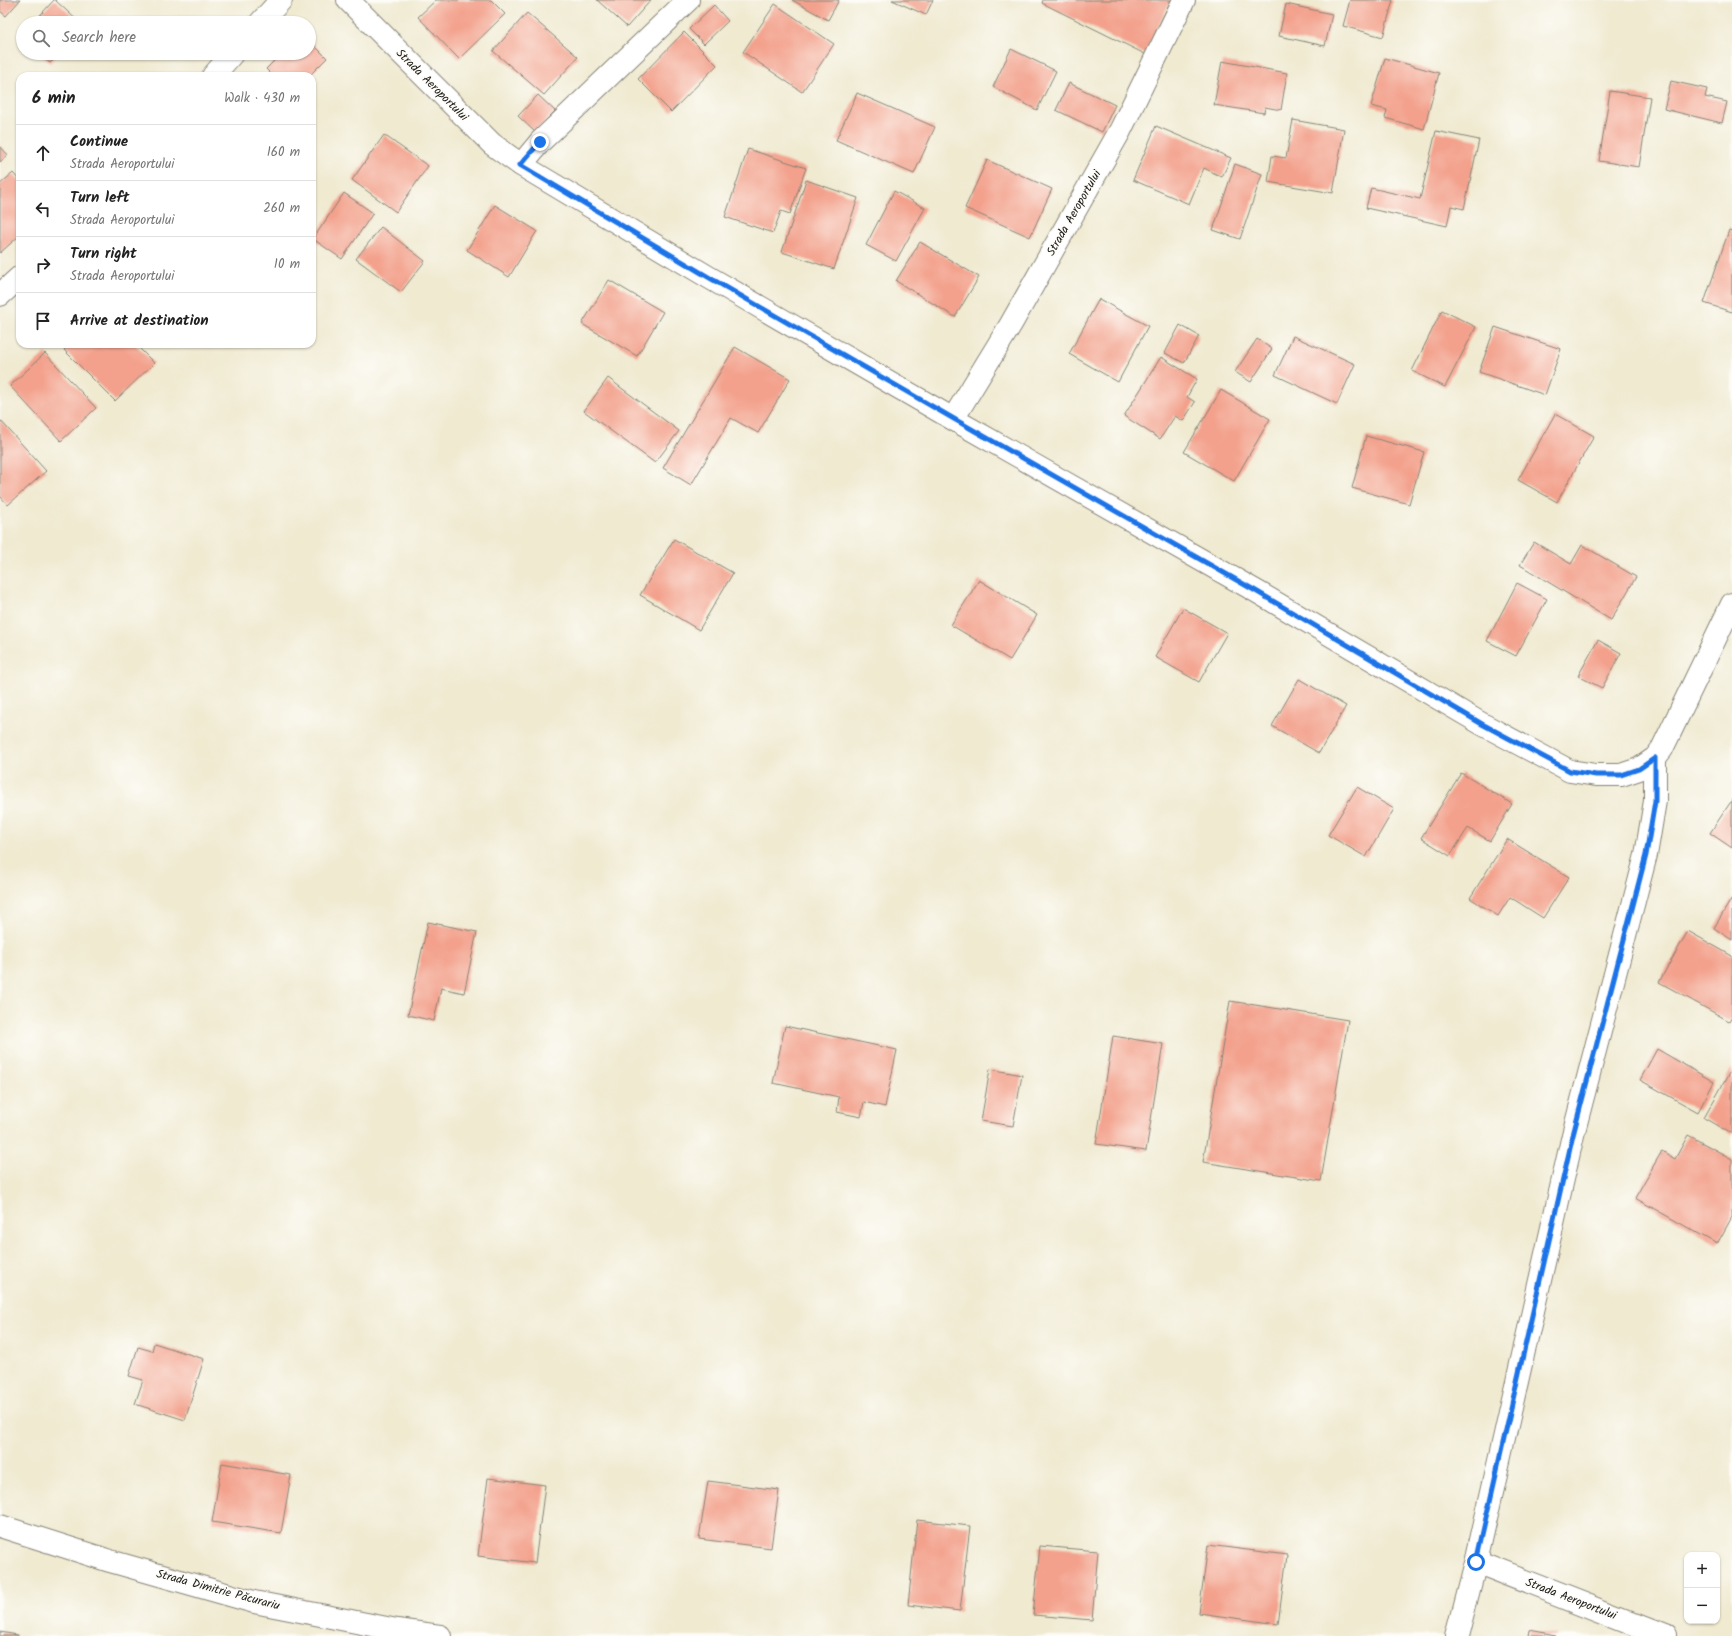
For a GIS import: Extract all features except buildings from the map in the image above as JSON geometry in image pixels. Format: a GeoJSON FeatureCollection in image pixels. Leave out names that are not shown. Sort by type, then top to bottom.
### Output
{"type":"FeatureCollection","features":[{"type":"Feature","properties":{"kind":"street"},"geometry":{"type":"LineString","coordinates":[[266,16],[281,0]]}},
{"type":"Feature","properties":{"kind":"street","name":"Strada Aeroportului"},"geometry":{"type":"LineString","coordinates":[[348,0],[492,144],[520,165],[710,278],[1254,590],[1482,724],[1570,771],[1596,775],[1621,775],[1639,769],[1655,758]]}},
{"type":"Feature","properties":{"kind":"street"},"geometry":{"type":"LineString","coordinates":[[520,165],[540,142],[688,0]]}},
{"type":"Feature","properties":{"kind":"street","name":"Strada Aeroportului"},"geometry":{"type":"LineString","coordinates":[[954,419],[1011,324],[1120,131],[1184,0]]}},
{"type":"Feature","properties":{"kind":"street"},"geometry":{"type":"LineString","coordinates":[[216,72],[227,60]]}},
{"type":"Feature","properties":{"kind":"street"},"geometry":{"type":"LineString","coordinates":[[0,295],[16,280]]}},
{"type":"Feature","properties":{"kind":"street"},"geometry":{"type":"LineString","coordinates":[[1457,1636],[1476,1562],[1573,1135],[1646,855],[1655,801],[1655,758],[1662,748],[1732,604]]}},
{"type":"Feature","properties":{"kind":"street","name":"Strada Dimitrie Păcurariu"},"geometry":{"type":"LineString","coordinates":[[0,1526],[110,1561],[254,1602],[397,1630],[440,1636]]}},
{"type":"Feature","properties":{"kind":"street","name":"Strada Aeroportului"},"geometry":{"type":"LineString","coordinates":[[1476,1562],[1666,1636]]}},
{"type":"Feature","properties":{"kind":"route"},"geometry":{"type":"LineString","coordinates":[[540,142],[520,165],[710,278],[1254,590],[1482,724],[1570,771],[1596,775],[1621,775],[1639,769],[1655,758],[1655,801],[1646,855],[1573,1135],[1476,1562]]}}]}
